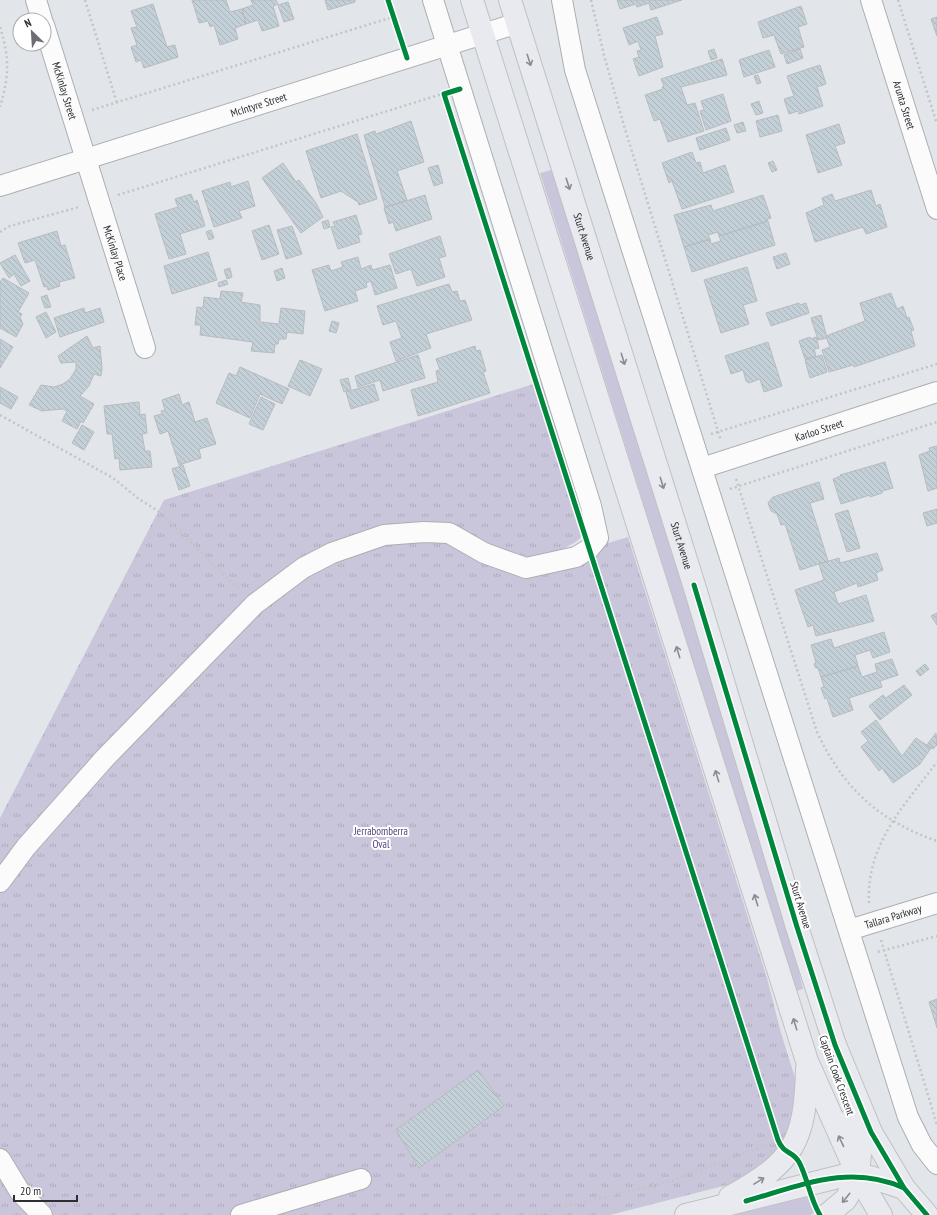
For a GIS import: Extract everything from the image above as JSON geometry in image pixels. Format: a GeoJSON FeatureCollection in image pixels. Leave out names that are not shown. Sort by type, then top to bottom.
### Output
{"type":"FeatureCollection","features":[{"type":"Feature","properties":{"kind":"main road"},"geometry":{"type":"LineString","coordinates":[[472,0],[807,1062],[858,1176],[881,1215]]}},
{"type":"Feature","properties":{"kind":"main road","name":"Sturt Avenue"},"geometry":{"type":"LineString","coordinates":[[510,0],[692,577],[797,927],[835,1045],[871,1132],[904,1188],[927,1215]]}},
{"type":"Feature","properties":{"kind":"main road","name":"Captain Cook Crescent"},"geometry":{"type":"LineString","coordinates":[[797,927],[821,1030],[860,1138],[858,1176],[846,1199],[827,1215]]}},
{"type":"Feature","properties":{"kind":"main road"},"geometry":{"type":"LineString","coordinates":[[697,1214],[764,1178],[779,1164],[783,1146],[795,1140],[804,1117],[807,1062]]}},
{"type":"Feature","properties":{"kind":"main road"},"geometry":{"type":"LineString","coordinates":[[697,1214],[835,1177],[858,1176],[890,1182],[904,1188]]}},
{"type":"Feature","properties":{"kind":"street"},"geometry":{"type":"LineString","coordinates":[[36,0],[40,12]]}},
{"type":"Feature","properties":{"kind":"street"},"geometry":{"type":"LineString","coordinates":[[0,882],[26,847],[104,759],[255,604],[304,568],[332,553],[384,535],[424,532],[449,533],[484,553],[526,568],[576,557],[589,549],[598,538],[590,506],[450,95],[447,46],[433,0]]}},
{"type":"Feature","properties":{"kind":"street"},"geometry":{"type":"LineString","coordinates":[[562,0],[575,70],[694,440],[710,496],[908,1117],[922,1145],[937,1164]]}},
{"type":"Feature","properties":{"kind":"street","name":"Arunta Street"},"geometry":{"type":"LineString","coordinates":[[871,0],[937,209]]}},
{"type":"Feature","properties":{"kind":"street","name":"McIntyre Street"},"geometry":{"type":"LineString","coordinates":[[0,186],[518,23]]}},
{"type":"Feature","properties":{"kind":"street","name":"McKinlay Street"},"geometry":{"type":"LineString","coordinates":[[52,50],[86,158]]}},
{"type":"Feature","properties":{"kind":"street","name":"McKinlay Place"},"geometry":{"type":"LineString","coordinates":[[86,158],[145,348]]}},
{"type":"Feature","properties":{"kind":"street","name":"Karloo Street"},"geometry":{"type":"LineString","coordinates":[[702,468],[937,392]]}},
{"type":"Feature","properties":{"kind":"street","name":"Tallara Parkway"},"geometry":{"type":"LineString","coordinates":[[849,930],[937,903]]}},
{"type":"Feature","properties":{"kind":"street"},"geometry":{"type":"LineString","coordinates":[[0,1159],[20,1192],[42,1215]]}},
{"type":"Feature","properties":{"kind":"street"},"geometry":{"type":"LineString","coordinates":[[241,1215],[361,1179]]}},
{"type":"Feature","properties":{"kind":"path"},"geometry":{"type":"LineString","coordinates":[[85,0],[117,103]]}},
{"type":"Feature","properties":{"kind":"path"},"geometry":{"type":"LineString","coordinates":[[591,0],[613,87],[718,432]]}},
{"type":"Feature","properties":{"kind":"path"},"geometry":{"type":"LineString","coordinates":[[898,0],[937,124]]}},
{"type":"Feature","properties":{"kind":"path"},"geometry":{"type":"LineString","coordinates":[[391,12],[396,24]]}},
{"type":"Feature","properties":{"kind":"path"},"geometry":{"type":"LineString","coordinates":[[73,116],[393,17]]}},
{"type":"Feature","properties":{"kind":"path"},"geometry":{"type":"LineString","coordinates":[[0,27],[6,47],[7,80],[0,107]]}},
{"type":"Feature","properties":{"kind":"path"},"geometry":{"type":"LineString","coordinates":[[0,232],[10,226],[450,95]]}},
{"type":"Feature","properties":{"kind":"path"},"geometry":{"type":"LineString","coordinates":[[694,440],[937,364]]}},
{"type":"Feature","properties":{"kind":"path"},"geometry":{"type":"LineString","coordinates":[[0,415],[113,478],[139,499],[158,510],[255,604]]}},
{"type":"Feature","properties":{"kind":"path"},"geometry":{"type":"LineString","coordinates":[[710,496],[937,422]]}},
{"type":"Feature","properties":{"kind":"path"},"geometry":{"type":"LineString","coordinates":[[739,486],[817,732],[834,765],[872,807],[906,829],[937,841]]}},
{"type":"Feature","properties":{"kind":"path"},"geometry":{"type":"LineString","coordinates":[[937,762],[893,821],[878,846],[871,870],[870,908],[937,1125]]}},
{"type":"Feature","properties":{"kind":"path"},"geometry":{"type":"LineString","coordinates":[[858,958],[937,936]]}},
{"type":"Feature","properties":{"kind":"path"},"geometry":{"type":"LineString","coordinates":[[531,1215],[671,1181],[783,1146]]}},
{"type":"Feature","properties":{"kind":"green space"},"geometry":{"type":"Polygon","coordinates":[[[551,170],[562,200],[771,862],[790,931],[803,989],[796,991],[540,173],[551,170]]]}},
{"type":"Feature","properties":{"kind":"green space","name":"Jerrabomberra Oval"},"geometry":{"type":"Polygon","coordinates":[[[543,381],[586,517],[585,529],[581,537],[563,549],[569,566],[595,556],[605,544],[628,537],[767,978],[781,1033],[796,1081],[796,1115],[780,1151],[735,1183],[610,1215],[0,1215],[0,818],[164,500],[543,381]]]}},
{"type":"Feature","properties":{"kind":"green space"},"geometry":{"type":"Polygon","coordinates":[[[806,1192],[814,1213],[810,1215],[728,1215],[806,1192]]]}},
{"type":"Feature","properties":{"kind":"building"},"geometry":{"type":"Polygon","coordinates":[[[192,0],[226,0],[230,12],[242,9],[246,24],[235,28],[238,39],[220,45],[214,25],[210,27],[208,21],[199,23],[192,0]]]}},
{"type":"Feature","properties":{"kind":"building"},"geometry":{"type":"Polygon","coordinates":[[[251,0],[276,0],[278,4],[273,6],[279,26],[262,31],[258,20],[246,24],[242,9],[253,5],[251,0]]]}},
{"type":"Feature","properties":{"kind":"building"},"geometry":{"type":"Polygon","coordinates":[[[325,0],[355,0],[355,2],[328,10],[325,0]]]}},
{"type":"Feature","properties":{"kind":"building"},"geometry":{"type":"Polygon","coordinates":[[[617,0],[682,0],[651,10],[649,3],[637,7],[636,4],[620,9],[617,0]]]}},
{"type":"Feature","properties":{"kind":"building"},"geometry":{"type":"Polygon","coordinates":[[[288,2],[294,19],[284,22],[278,5],[288,2]]]}},
{"type":"Feature","properties":{"kind":"building"},"geometry":{"type":"Polygon","coordinates":[[[153,4],[167,47],[175,45],[178,57],[144,68],[141,60],[136,62],[131,47],[137,45],[131,28],[137,27],[131,11],[153,4]]]}},
{"type":"Feature","properties":{"kind":"building"},"geometry":{"type":"Polygon","coordinates":[[[801,6],[807,24],[798,27],[804,47],[781,54],[774,35],[763,38],[758,22],[801,6]]]}},
{"type":"Feature","properties":{"kind":"building"},"geometry":{"type":"Polygon","coordinates":[[[657,17],[663,34],[655,36],[663,67],[639,76],[633,59],[639,57],[637,51],[641,50],[638,41],[629,45],[623,28],[657,17]]]}},
{"type":"Feature","properties":{"kind":"building"},"geometry":{"type":"Polygon","coordinates":[[[937,17],[937,36],[931,19],[937,17]]]}},
{"type":"Feature","properties":{"kind":"building"},"geometry":{"type":"Polygon","coordinates":[[[714,49],[717,58],[711,60],[708,51],[714,49]]]}},
{"type":"Feature","properties":{"kind":"building"},"geometry":{"type":"Polygon","coordinates":[[[800,49],[803,58],[787,64],[784,55],[800,49]]]}},
{"type":"Feature","properties":{"kind":"building"},"geometry":{"type":"Polygon","coordinates":[[[769,50],[775,67],[744,77],[739,60],[769,50]]]}},
{"type":"Feature","properties":{"kind":"building"},"geometry":{"type":"Polygon","coordinates":[[[722,59],[727,75],[681,87],[687,105],[695,103],[704,131],[668,142],[660,119],[654,121],[645,95],[663,89],[662,87],[664,86],[661,79],[722,59]]]}},
{"type":"Feature","properties":{"kind":"building"},"geometry":{"type":"Polygon","coordinates":[[[820,65],[826,84],[817,87],[823,106],[799,114],[798,111],[789,114],[784,99],[794,96],[787,76],[820,65]]]}},
{"type":"Feature","properties":{"kind":"building"},"geometry":{"type":"Polygon","coordinates":[[[758,75],[761,83],[757,84],[754,76],[758,75]]]}},
{"type":"Feature","properties":{"kind":"building"},"geometry":{"type":"Polygon","coordinates":[[[723,94],[731,121],[706,130],[700,111],[704,110],[701,101],[723,94]]]}},
{"type":"Feature","properties":{"kind":"building"},"geometry":{"type":"Polygon","coordinates":[[[759,101],[763,113],[756,115],[751,104],[759,101]]]}},
{"type":"Feature","properties":{"kind":"building"},"geometry":{"type":"Polygon","coordinates":[[[778,115],[782,131],[760,137],[756,121],[778,115]]]}},
{"type":"Feature","properties":{"kind":"building"},"geometry":{"type":"Polygon","coordinates":[[[411,121],[424,162],[397,171],[407,200],[385,207],[364,135],[375,131],[376,134],[411,121]]]}},
{"type":"Feature","properties":{"kind":"building"},"geometry":{"type":"Polygon","coordinates":[[[743,122],[746,131],[737,133],[734,125],[743,122]]]}},
{"type":"Feature","properties":{"kind":"building"},"geometry":{"type":"Polygon","coordinates":[[[839,124],[845,143],[835,146],[842,165],[818,173],[806,135],[839,124]]]}},
{"type":"Feature","properties":{"kind":"building"},"geometry":{"type":"Polygon","coordinates":[[[726,128],[730,140],[700,150],[696,138],[726,128]]]}},
{"type":"Feature","properties":{"kind":"building"},"geometry":{"type":"Polygon","coordinates":[[[357,134],[377,199],[359,205],[358,202],[341,191],[321,198],[306,151],[357,134]]]}},
{"type":"Feature","properties":{"kind":"building"},"geometry":{"type":"Polygon","coordinates":[[[692,152],[696,163],[700,162],[703,173],[725,165],[734,192],[682,209],[672,181],[669,183],[662,163],[692,152]]]}},
{"type":"Feature","properties":{"kind":"building"},"geometry":{"type":"Polygon","coordinates":[[[773,161],[777,170],[772,172],[768,163],[773,161]]]}},
{"type":"Feature","properties":{"kind":"building"},"geometry":{"type":"Polygon","coordinates":[[[283,163],[296,182],[299,180],[316,203],[323,217],[301,233],[262,178],[283,163]]]}},
{"type":"Feature","properties":{"kind":"building"},"geometry":{"type":"Polygon","coordinates":[[[438,165],[443,183],[434,186],[428,168],[438,165]]]}},
{"type":"Feature","properties":{"kind":"building"},"geometry":{"type":"Polygon","coordinates":[[[248,181],[255,206],[239,211],[242,218],[214,227],[202,191],[230,182],[231,187],[248,181]]]}},
{"type":"Feature","properties":{"kind":"building"},"geometry":{"type":"Polygon","coordinates":[[[871,190],[876,206],[880,204],[887,227],[866,234],[863,227],[815,242],[806,213],[824,205],[822,198],[832,194],[835,201],[871,190]]]}},
{"type":"Feature","properties":{"kind":"building"},"geometry":{"type":"Polygon","coordinates":[[[191,194],[194,202],[197,200],[205,226],[180,234],[186,254],[169,259],[155,214],[178,207],[175,199],[191,194]]]}},
{"type":"Feature","properties":{"kind":"building"},"geometry":{"type":"Polygon","coordinates":[[[425,195],[432,219],[396,231],[393,222],[389,224],[384,208],[425,195]]]}},
{"type":"Feature","properties":{"kind":"building"},"geometry":{"type":"Polygon","coordinates":[[[763,195],[771,218],[767,219],[768,221],[719,236],[718,232],[708,235],[710,239],[684,247],[674,215],[711,205],[713,211],[763,195]]]}},
{"type":"Feature","properties":{"kind":"building"},"geometry":{"type":"Polygon","coordinates":[[[356,215],[362,234],[358,235],[360,242],[338,249],[331,227],[335,226],[333,222],[356,215]]]}},
{"type":"Feature","properties":{"kind":"building"},"geometry":{"type":"Polygon","coordinates":[[[328,220],[330,227],[324,229],[322,222],[328,220]]]}},
{"type":"Feature","properties":{"kind":"building"},"geometry":{"type":"Polygon","coordinates":[[[768,221],[775,245],[692,272],[684,247],[710,239],[711,244],[721,241],[719,236],[768,221]]]}},
{"type":"Feature","properties":{"kind":"building"},"geometry":{"type":"Polygon","coordinates":[[[269,225],[279,254],[262,260],[252,231],[269,225]]]}},
{"type":"Feature","properties":{"kind":"building"},"geometry":{"type":"Polygon","coordinates":[[[292,226],[302,254],[286,259],[277,230],[292,226]]]}},
{"type":"Feature","properties":{"kind":"building"},"geometry":{"type":"Polygon","coordinates":[[[211,230],[214,238],[209,240],[206,232],[211,230]]]}},
{"type":"Feature","properties":{"kind":"building"},"geometry":{"type":"Polygon","coordinates":[[[57,231],[61,246],[65,245],[75,278],[59,282],[60,286],[48,290],[47,286],[44,287],[35,260],[25,263],[18,243],[57,231]]]}},
{"type":"Feature","properties":{"kind":"building"},"geometry":{"type":"Polygon","coordinates":[[[440,236],[446,256],[439,258],[445,277],[417,286],[411,269],[396,274],[389,254],[440,236]]]}},
{"type":"Feature","properties":{"kind":"building"},"geometry":{"type":"Polygon","coordinates":[[[208,252],[217,280],[172,294],[164,266],[208,252]]]}},
{"type":"Feature","properties":{"kind":"building"},"geometry":{"type":"Polygon","coordinates":[[[786,253],[790,264],[777,269],[773,257],[786,253]]]}},
{"type":"Feature","properties":{"kind":"building"},"geometry":{"type":"Polygon","coordinates":[[[15,255],[30,281],[21,286],[14,274],[9,278],[0,263],[15,255]]]}},
{"type":"Feature","properties":{"kind":"building"},"geometry":{"type":"Polygon","coordinates":[[[358,257],[361,269],[371,265],[372,270],[390,265],[397,288],[375,295],[371,281],[366,283],[367,287],[355,291],[358,301],[325,311],[312,270],[329,265],[331,271],[343,267],[341,262],[358,257]]]}},
{"type":"Feature","properties":{"kind":"building"},"geometry":{"type":"Polygon","coordinates":[[[747,267],[757,301],[743,305],[749,324],[721,333],[704,280],[747,267]]]}},
{"type":"Feature","properties":{"kind":"building"},"geometry":{"type":"Polygon","coordinates":[[[230,268],[232,277],[227,279],[224,270],[230,268]]]}},
{"type":"Feature","properties":{"kind":"building"},"geometry":{"type":"Polygon","coordinates":[[[282,268],[285,278],[277,281],[274,271],[282,268]]]}},
{"type":"Feature","properties":{"kind":"building"},"geometry":{"type":"Polygon","coordinates":[[[3,278],[29,293],[18,312],[22,314],[20,317],[23,324],[16,337],[0,328],[0,282],[3,278]]]}},
{"type":"Feature","properties":{"kind":"building"},"geometry":{"type":"Polygon","coordinates":[[[226,280],[228,284],[219,287],[218,283],[226,280]]]}},
{"type":"Feature","properties":{"kind":"building"},"geometry":{"type":"Polygon","coordinates":[[[449,284],[452,292],[457,291],[460,301],[465,300],[472,320],[426,334],[431,348],[396,361],[390,342],[402,338],[396,321],[383,325],[377,306],[449,284]]]}},
{"type":"Feature","properties":{"kind":"building"},"geometry":{"type":"Polygon","coordinates":[[[221,291],[243,293],[241,302],[260,305],[260,322],[279,324],[281,308],[305,311],[303,334],[287,332],[286,339],[279,339],[278,344],[275,344],[274,353],[251,351],[253,342],[200,335],[201,325],[195,325],[197,307],[203,308],[204,297],[220,299],[221,291]]]}},
{"type":"Feature","properties":{"kind":"building"},"geometry":{"type":"Polygon","coordinates":[[[891,293],[897,309],[903,306],[907,318],[909,317],[914,330],[911,331],[915,346],[854,367],[853,365],[829,372],[822,350],[830,347],[826,336],[865,321],[860,303],[891,293]]]}},
{"type":"Feature","properties":{"kind":"building"},"geometry":{"type":"Polygon","coordinates":[[[47,295],[51,307],[45,308],[41,297],[47,295]]]}},
{"type":"Feature","properties":{"kind":"building"},"geometry":{"type":"Polygon","coordinates":[[[799,303],[800,305],[806,303],[809,313],[771,326],[766,313],[799,303]]]}},
{"type":"Feature","properties":{"kind":"building"},"geometry":{"type":"Polygon","coordinates":[[[84,308],[85,313],[100,308],[104,322],[60,337],[54,318],[84,308]]]}},
{"type":"Feature","properties":{"kind":"building"},"geometry":{"type":"Polygon","coordinates":[[[46,312],[56,332],[46,338],[36,317],[46,312]]]}},
{"type":"Feature","properties":{"kind":"building"},"geometry":{"type":"Polygon","coordinates":[[[821,315],[827,338],[818,340],[811,318],[821,315]]]}},
{"type":"Feature","properties":{"kind":"building"},"geometry":{"type":"Polygon","coordinates":[[[332,321],[339,323],[336,333],[329,331],[332,321]]]}},
{"type":"Feature","properties":{"kind":"building"},"geometry":{"type":"Polygon","coordinates":[[[87,336],[93,348],[100,346],[102,368],[101,376],[94,374],[89,386],[80,396],[94,404],[83,423],[81,421],[77,429],[62,421],[67,411],[63,409],[42,411],[29,405],[41,385],[54,387],[63,384],[70,379],[76,369],[76,362],[61,363],[58,356],[87,336]]]}},
{"type":"Feature","properties":{"kind":"building"},"geometry":{"type":"Polygon","coordinates":[[[810,337],[811,339],[816,337],[819,348],[814,349],[816,356],[805,359],[799,341],[810,337]]]}},
{"type":"Feature","properties":{"kind":"building"},"geometry":{"type":"Polygon","coordinates":[[[0,339],[13,347],[0,368],[0,339]]]}},
{"type":"Feature","properties":{"kind":"building"},"geometry":{"type":"Polygon","coordinates":[[[768,342],[782,386],[764,392],[760,379],[749,383],[746,381],[743,370],[731,374],[725,356],[768,342]]]}},
{"type":"Feature","properties":{"kind":"building"},"geometry":{"type":"Polygon","coordinates":[[[475,346],[476,351],[480,350],[486,371],[483,372],[490,393],[418,416],[411,390],[438,382],[436,371],[440,370],[436,359],[475,346]]]}},
{"type":"Feature","properties":{"kind":"building"},"geometry":{"type":"Polygon","coordinates":[[[418,355],[425,378],[383,391],[380,380],[358,387],[355,376],[418,355]]]}},
{"type":"Feature","properties":{"kind":"building"},"geometry":{"type":"Polygon","coordinates":[[[822,355],[827,372],[810,378],[805,360],[822,355]]]}},
{"type":"Feature","properties":{"kind":"building"},"geometry":{"type":"Polygon","coordinates":[[[300,360],[322,369],[310,396],[288,386],[300,360]]]}},
{"type":"Feature","properties":{"kind":"building"},"geometry":{"type":"Polygon","coordinates":[[[240,367],[289,389],[282,404],[260,394],[250,418],[216,403],[229,373],[236,376],[240,367]]]}},
{"type":"Feature","properties":{"kind":"building"},"geometry":{"type":"Polygon","coordinates":[[[348,378],[351,389],[344,392],[340,380],[348,378]]]}},
{"type":"Feature","properties":{"kind":"building"},"geometry":{"type":"Polygon","coordinates":[[[374,384],[379,400],[351,409],[346,392],[374,384]]]}},
{"type":"Feature","properties":{"kind":"building"},"geometry":{"type":"Polygon","coordinates":[[[0,387],[18,397],[11,409],[0,403],[0,387]]]}},
{"type":"Feature","properties":{"kind":"building"},"geometry":{"type":"Polygon","coordinates":[[[179,394],[182,405],[189,402],[195,422],[207,418],[216,444],[199,449],[201,458],[179,465],[168,431],[160,434],[154,416],[162,414],[161,411],[165,410],[162,400],[179,394]]]}},
{"type":"Feature","properties":{"kind":"building"},"geometry":{"type":"Polygon","coordinates":[[[261,397],[275,404],[263,430],[249,424],[261,397]]]}},
{"type":"Feature","properties":{"kind":"building"},"geometry":{"type":"Polygon","coordinates":[[[139,402],[140,415],[145,414],[147,433],[142,434],[145,451],[150,451],[152,467],[120,470],[119,458],[115,459],[112,434],[107,434],[104,406],[139,402]]]}},
{"type":"Feature","properties":{"kind":"building"},"geometry":{"type":"Polygon","coordinates":[[[82,425],[94,432],[84,450],[72,443],[82,425]]]}},
{"type":"Feature","properties":{"kind":"building"},"geometry":{"type":"Polygon","coordinates":[[[937,446],[937,488],[928,491],[919,455],[930,451],[929,448],[937,446]]]}},
{"type":"Feature","properties":{"kind":"building"},"geometry":{"type":"Polygon","coordinates":[[[885,462],[893,488],[882,491],[882,493],[870,497],[870,495],[841,504],[833,479],[841,476],[840,475],[885,462]]]}},
{"type":"Feature","properties":{"kind":"building"},"geometry":{"type":"Polygon","coordinates":[[[183,465],[190,486],[179,490],[172,469],[183,465]]]}},
{"type":"Feature","properties":{"kind":"building"},"geometry":{"type":"Polygon","coordinates":[[[819,482],[824,499],[810,503],[828,561],[800,570],[785,524],[781,525],[777,514],[771,511],[768,503],[773,497],[819,482]]]}},
{"type":"Feature","properties":{"kind":"building"},"geometry":{"type":"Polygon","coordinates":[[[937,509],[937,523],[927,526],[923,513],[937,509]]]}},
{"type":"Feature","properties":{"kind":"building"},"geometry":{"type":"Polygon","coordinates":[[[848,510],[860,548],[847,552],[835,514],[848,510]]]}},
{"type":"Feature","properties":{"kind":"building"},"geometry":{"type":"Polygon","coordinates":[[[877,553],[883,570],[876,573],[878,580],[858,587],[857,583],[834,592],[838,604],[866,595],[874,621],[816,636],[813,625],[808,627],[795,590],[824,580],[819,564],[839,558],[840,563],[877,553]]]}},
{"type":"Feature","properties":{"kind":"building"},"geometry":{"type":"Polygon","coordinates":[[[937,613],[937,625],[931,616],[937,613]]]}},
{"type":"Feature","properties":{"kind":"building"},"geometry":{"type":"Polygon","coordinates":[[[884,632],[890,652],[873,658],[870,650],[855,655],[858,666],[821,677],[818,668],[816,668],[814,664],[816,663],[811,645],[831,639],[834,648],[884,632]]]}},
{"type":"Feature","properties":{"kind":"building"},"geometry":{"type":"Polygon","coordinates":[[[892,659],[898,675],[880,681],[882,687],[849,698],[853,710],[833,717],[827,698],[825,699],[821,688],[824,687],[821,677],[858,666],[862,677],[877,672],[875,664],[892,659]]]}},
{"type":"Feature","properties":{"kind":"building"},"geometry":{"type":"Polygon","coordinates":[[[925,664],[929,669],[920,676],[916,671],[925,664]]]}},
{"type":"Feature","properties":{"kind":"building"},"geometry":{"type":"Polygon","coordinates":[[[904,685],[912,695],[880,720],[869,706],[883,695],[886,698],[904,685]]]}},
{"type":"Feature","properties":{"kind":"building"},"geometry":{"type":"Polygon","coordinates":[[[876,720],[902,756],[916,738],[931,748],[920,764],[893,783],[882,768],[879,771],[861,747],[868,741],[861,732],[876,720]]]}},
{"type":"Feature","properties":{"kind":"building"},"geometry":{"type":"Polygon","coordinates":[[[936,733],[937,745],[933,749],[927,745],[936,733]]]}},
{"type":"Feature","properties":{"kind":"building"},"geometry":{"type":"Polygon","coordinates":[[[937,999],[937,1028],[929,1002],[937,999]]]}},
{"type":"Feature","properties":{"kind":"building"},"geometry":{"type":"Polygon","coordinates":[[[478,1070],[504,1106],[419,1168],[396,1130],[478,1070]]]}},
{"type":"Feature","properties":{"kind":"cycle path"},"geometry":{"type":"LineString","coordinates":[[388,0],[407,58]]}},
{"type":"Feature","properties":{"kind":"cycle path"},"geometry":{"type":"LineString","coordinates":[[460,89],[444,94],[778,1140],[780,1145],[799,1162],[820,1215]]}},
{"type":"Feature","properties":{"kind":"cycle path"},"geometry":{"type":"LineString","coordinates":[[694,585],[797,927],[835,1045],[871,1132],[904,1188],[927,1215]]}},
{"type":"Feature","properties":{"kind":"cycle path"},"geometry":{"type":"LineString","coordinates":[[746,1201],[805,1184],[844,1177],[864,1177],[884,1181],[904,1188]]}}]}
